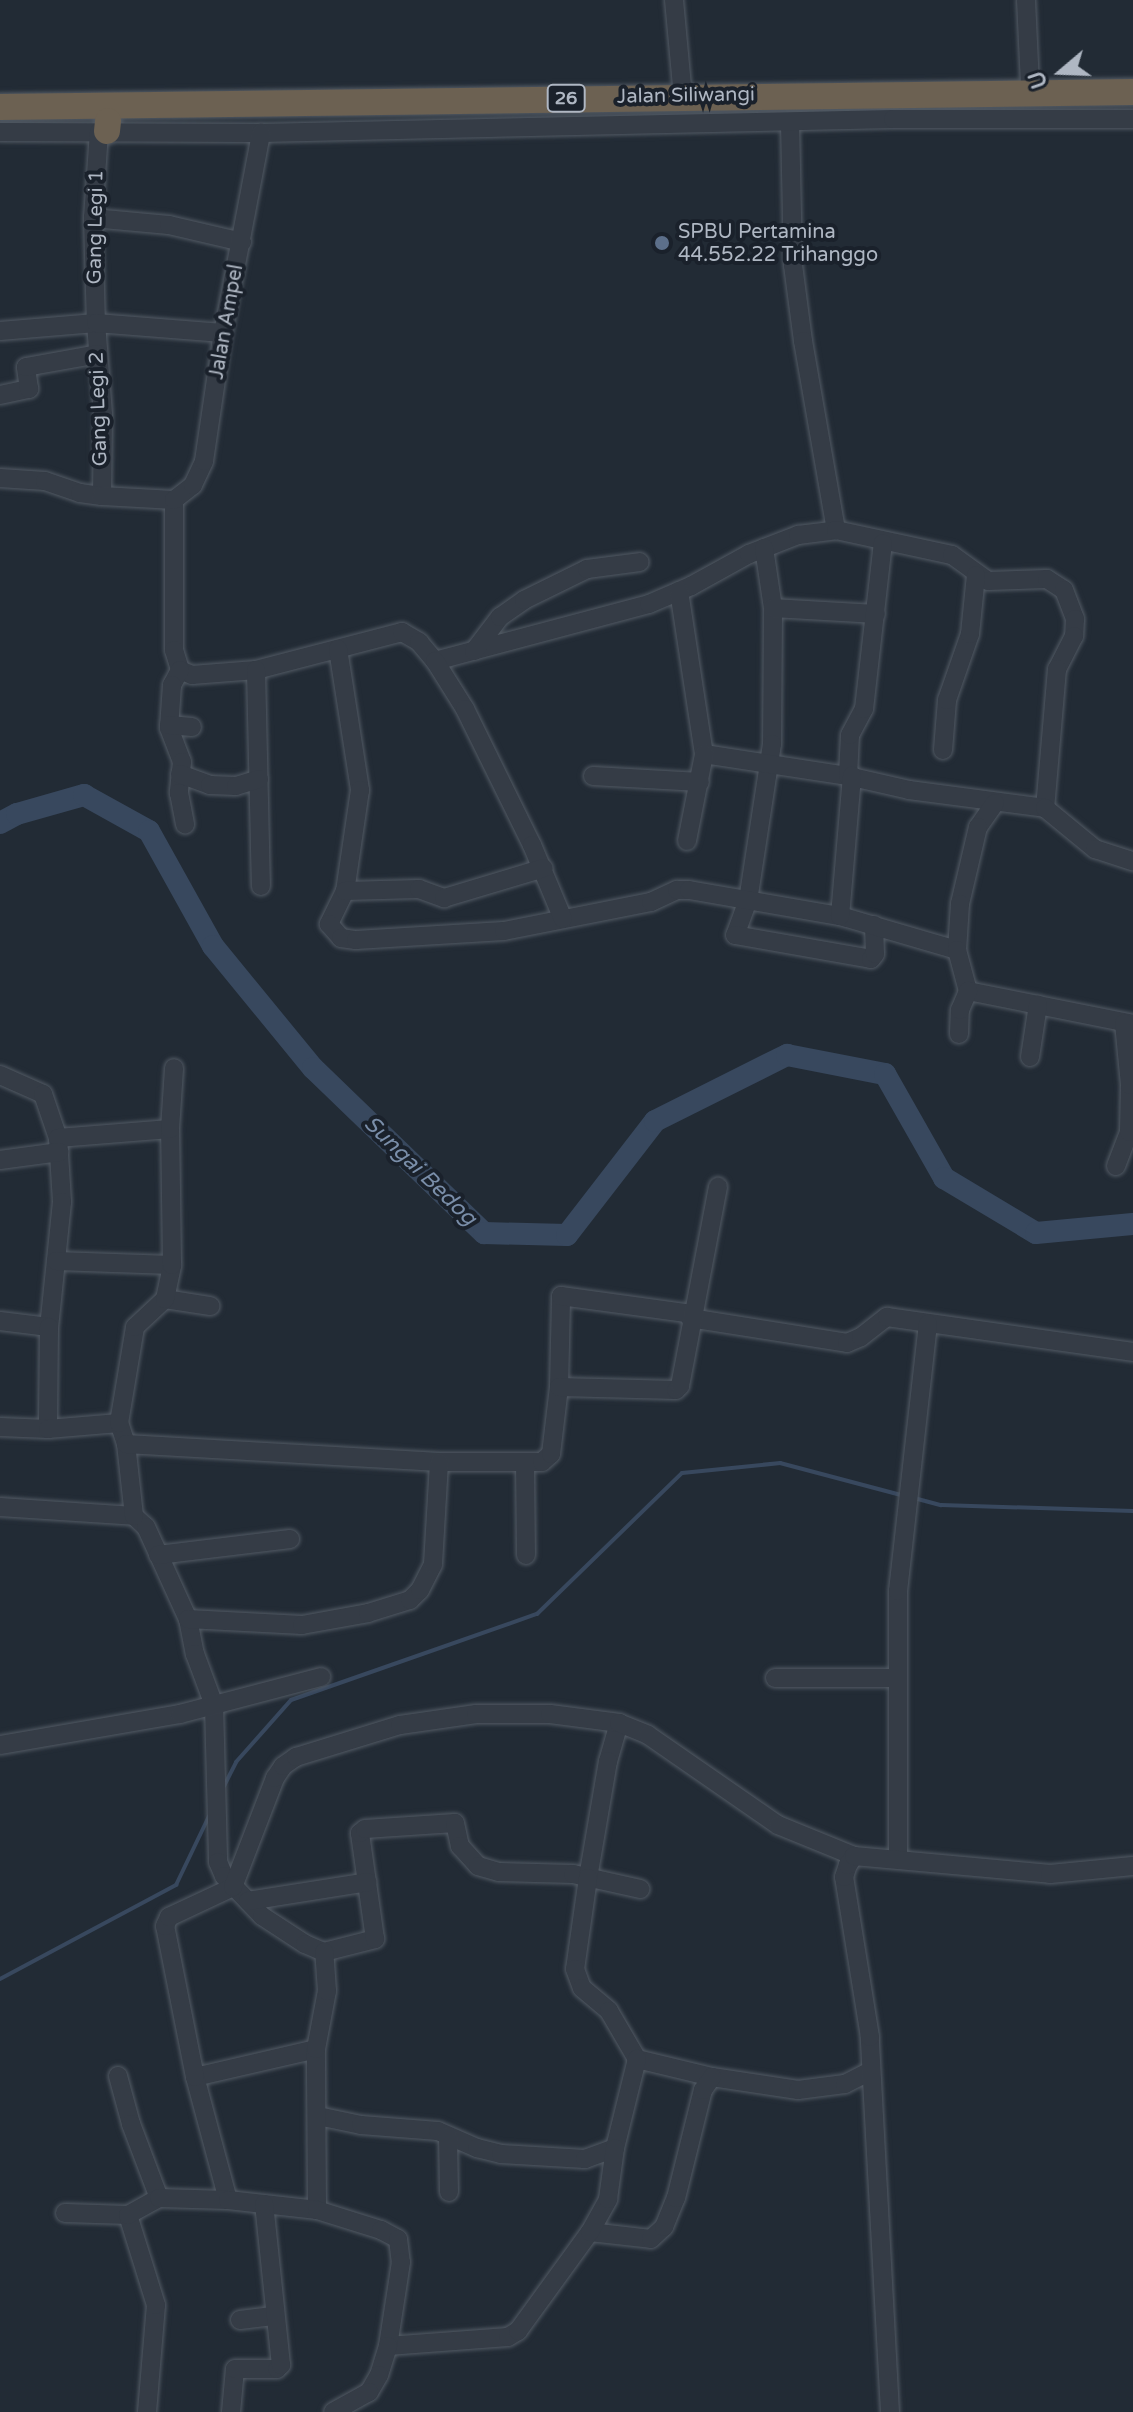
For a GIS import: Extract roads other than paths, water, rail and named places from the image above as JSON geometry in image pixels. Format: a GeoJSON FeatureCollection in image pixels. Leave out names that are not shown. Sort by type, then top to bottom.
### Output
{"type":"FeatureCollection","features":[{"type":"Feature","properties":{"kind":"highway","name":"Jalan Siliwangi"},"geometry":{"type":"LineString","coordinates":[[0,107],[31,101],[1133,92]]}},
{"type":"Feature","properties":{"kind":"highway","name":"Jalan Siliwangi"},"geometry":{"type":"LineString","coordinates":[[0,119],[105,128],[1133,108]]}},
{"type":"Feature","properties":{"kind":"street"},"geometry":{"type":"LineString","coordinates":[[674,0],[682,86]]}},
{"type":"Feature","properties":{"kind":"street"},"geometry":{"type":"LineString","coordinates":[[1026,0],[1030,85]]}},
{"type":"Feature","properties":{"kind":"street"},"geometry":{"type":"LineString","coordinates":[[130,100],[682,86],[1133,84]]}},
{"type":"Feature","properties":{"kind":"street"},"geometry":{"type":"LineString","coordinates":[[0,97],[31,101]]}},
{"type":"Feature","properties":{"kind":"street"},"geometry":{"type":"LineString","coordinates":[[0,132],[105,128],[261,133],[790,122],[894,114],[1133,119]]}},
{"type":"Feature","properties":{"kind":"street"},"geometry":{"type":"LineString","coordinates":[[790,122],[793,265],[836,530]]}},
{"type":"Feature","properties":{"kind":"street","name":"Gang Legi 1"},"geometry":{"type":"LineString","coordinates":[[96,323],[93,218],[105,128]]}},
{"type":"Feature","properties":{"kind":"street","name":"Jalan Ampel"},"geometry":{"type":"LineString","coordinates":[[174,500],[193,485],[204,461],[223,333],[261,133]]}},
{"type":"Feature","properties":{"kind":"street"},"geometry":{"type":"LineString","coordinates":[[93,218],[169,225],[242,242]]}},
{"type":"Feature","properties":{"kind":"street"},"geometry":{"type":"LineString","coordinates":[[0,331],[96,323],[223,333]]}},
{"type":"Feature","properties":{"kind":"street","name":"Gang Legi 2"},"geometry":{"type":"LineString","coordinates":[[96,323],[103,415],[102,496]]}},
{"type":"Feature","properties":{"kind":"street"},"geometry":{"type":"LineString","coordinates":[[0,395],[29,389],[26,367],[98,354]]}},
{"type":"Feature","properties":{"kind":"street"},"geometry":{"type":"LineString","coordinates":[[0,478],[45,481],[80,493],[102,496],[174,500],[174,650],[180,670],[172,685],[169,725],[182,762],[179,793],[185,824]]}},
{"type":"Feature","properties":{"kind":"street"},"geometry":{"type":"LineString","coordinates":[[435,661],[596,619],[679,591],[764,548],[798,535],[836,530],[883,543],[952,555],[988,581],[1047,579],[1064,590],[1071,604],[1074,636],[1057,669],[1054,684],[1045,808]]}},
{"type":"Feature","properties":{"kind":"street"},"geometry":{"type":"LineString","coordinates":[[840,916],[850,735],[864,709],[883,543]]}},
{"type":"Feature","properties":{"kind":"street"},"geometry":{"type":"LineString","coordinates":[[764,548],[773,608],[769,766],[748,900],[735,935],[871,959],[875,954],[874,925]]}},
{"type":"Feature","properties":{"kind":"street"},"geometry":{"type":"LineString","coordinates":[[474,651],[500,617],[524,600],[587,569],[640,562]]}},
{"type":"Feature","properties":{"kind":"street"},"geometry":{"type":"LineString","coordinates":[[943,750],[947,700],[970,634],[976,575]]}},
{"type":"Feature","properties":{"kind":"street"},"geometry":{"type":"LineString","coordinates":[[679,591],[704,754],[687,841]]}},
{"type":"Feature","properties":{"kind":"street"},"geometry":{"type":"LineString","coordinates":[[773,608],[876,614]]}},
{"type":"Feature","properties":{"kind":"street"},"geometry":{"type":"LineString","coordinates":[[180,670],[192,675],[256,670],[402,632],[419,642],[435,661],[465,709],[544,868],[563,919]]}},
{"type":"Feature","properties":{"kind":"street"},"geometry":{"type":"LineString","coordinates":[[338,649],[360,790],[345,891],[329,924],[336,934],[356,940],[504,931],[651,902],[677,890],[840,916],[957,950]]}},
{"type":"Feature","properties":{"kind":"street"},"geometry":{"type":"LineString","coordinates":[[256,670],[261,886]]}},
{"type":"Feature","properties":{"kind":"street"},"geometry":{"type":"LineString","coordinates":[[169,725],[192,727]]}},
{"type":"Feature","properties":{"kind":"street"},"geometry":{"type":"LineString","coordinates":[[704,754],[850,776],[995,803],[1045,808],[1095,849],[1133,861]]}},
{"type":"Feature","properties":{"kind":"street"},"geometry":{"type":"LineString","coordinates":[[180,774],[210,785],[236,786],[259,779]]}},
{"type":"Feature","properties":{"kind":"street"},"geometry":{"type":"LineString","coordinates":[[593,776],[700,782]]}},
{"type":"Feature","properties":{"kind":"street"},"geometry":{"type":"LineString","coordinates":[[959,1034],[960,1010],[968,991],[957,950],[967,864],[978,827],[995,803]]}},
{"type":"Feature","properties":{"kind":"street"},"geometry":{"type":"LineString","coordinates":[[345,891],[419,889],[444,898],[544,868]]}},
{"type":"Feature","properties":{"kind":"street"},"geometry":{"type":"LineString","coordinates":[[968,991],[1129,1024],[1131,1132],[1116,1166]]}},
{"type":"Feature","properties":{"kind":"street"},"geometry":{"type":"LineString","coordinates":[[1030,1057],[1038,1005]]}},
{"type":"Feature","properties":{"kind":"street"},"geometry":{"type":"LineString","coordinates":[[134,1516],[126,1444],[119,1423],[135,1327],[165,1299],[172,1265],[170,1129],[174,1068]]}},
{"type":"Feature","properties":{"kind":"street"},"geometry":{"type":"LineString","coordinates":[[0,1075],[43,1094],[59,1145],[62,1202],[49,1327],[48,1429]]}},
{"type":"Feature","properties":{"kind":"street"},"geometry":{"type":"LineString","coordinates":[[0,1160],[59,1145],[170,1129]]}},
{"type":"Feature","properties":{"kind":"street"},"geometry":{"type":"LineString","coordinates":[[559,1387],[676,1390],[680,1386],[718,1187]]}},
{"type":"Feature","properties":{"kind":"street"},"geometry":{"type":"LineString","coordinates":[[56,1261],[172,1265]]}},
{"type":"Feature","properties":{"kind":"street"},"geometry":{"type":"LineString","coordinates":[[126,1444],[439,1462],[542,1462],[551,1454],[559,1387],[561,1296],[847,1343],[861,1337],[887,1317],[1133,1352]]}},
{"type":"Feature","properties":{"kind":"street"},"geometry":{"type":"LineString","coordinates":[[165,1299],[210,1306]]}},
{"type":"Feature","properties":{"kind":"street"},"geometry":{"type":"LineString","coordinates":[[0,1321],[49,1327]]}},
{"type":"Feature","properties":{"kind":"street"},"geometry":{"type":"LineString","coordinates":[[898,1858],[898,1591],[928,1324]]}},
{"type":"Feature","properties":{"kind":"street"},"geometry":{"type":"LineString","coordinates":[[0,1427],[48,1429],[119,1423]]}},
{"type":"Feature","properties":{"kind":"street"},"geometry":{"type":"LineString","coordinates":[[188,1619],[302,1625],[368,1613],[410,1600],[420,1590],[433,1564],[439,1462]]}},
{"type":"Feature","properties":{"kind":"street"},"geometry":{"type":"LineString","coordinates":[[525,1462],[526,1555]]}},
{"type":"Feature","properties":{"kind":"street"},"geometry":{"type":"LineString","coordinates":[[0,1507],[134,1516],[146,1527],[188,1619],[195,1654],[214,1705],[218,1862],[233,1887],[262,1916],[324,1952],[375,1939],[362,1831],[455,1823],[460,1846],[478,1866],[499,1872],[573,1874],[640,1889]]}},
{"type":"Feature","properties":{"kind":"street"},"geometry":{"type":"LineString","coordinates":[[158,1555],[290,1539]]}},
{"type":"Feature","properties":{"kind":"street"},"geometry":{"type":"LineString","coordinates":[[0,1745],[214,1705],[321,1677]]}},
{"type":"Feature","properties":{"kind":"street"},"geometry":{"type":"LineString","coordinates":[[775,1678],[898,1678]]}},
{"type":"Feature","properties":{"kind":"street"},"geometry":{"type":"LineString","coordinates":[[228,2200],[195,2077],[166,1922],[169,1917],[233,1887],[275,1778],[283,1766],[296,1757],[400,1725],[476,1714],[550,1714],[648,1735],[778,1825],[854,1856],[1050,1874],[1133,1866]]}},
{"type":"Feature","properties":{"kind":"street"},"geometry":{"type":"LineString","coordinates":[[388,2346],[508,2337],[518,2331],[590,2232],[608,2199],[615,2148],[637,2059],[618,2023],[577,1978],[588,1878],[608,1761],[617,1728]]}},
{"type":"Feature","properties":{"kind":"street"},"geometry":{"type":"LineString","coordinates":[[854,1856],[844,1877],[870,2037],[869,2072],[890,2412]]}},
{"type":"Feature","properties":{"kind":"street"},"geometry":{"type":"LineString","coordinates":[[248,1901],[368,1882]]}},
{"type":"Feature","properties":{"kind":"street"},"geometry":{"type":"LineString","coordinates":[[317,2210],[316,2049],[327,1991],[324,1952]]}},
{"type":"Feature","properties":{"kind":"street"},"geometry":{"type":"LineString","coordinates":[[195,2077],[316,2049]]}},
{"type":"Feature","properties":{"kind":"street"},"geometry":{"type":"LineString","coordinates":[[637,2059],[712,2077],[798,2090],[845,2084],[869,2072]]}},
{"type":"Feature","properties":{"kind":"street"},"geometry":{"type":"LineString","coordinates":[[118,2076],[131,2124],[159,2198]]}},
{"type":"Feature","properties":{"kind":"street"},"geometry":{"type":"LineString","coordinates":[[590,2232],[651,2239],[664,2227],[676,2198],[703,2090],[712,2077]]}},
{"type":"Feature","properties":{"kind":"street"},"geometry":{"type":"LineString","coordinates":[[318,2116],[361,2125],[420,2128],[501,2154],[585,2159],[615,2148]]}},
{"type":"Feature","properties":{"kind":"street"},"geometry":{"type":"LineString","coordinates":[[448,2136],[449,2192]]}},
{"type":"Feature","properties":{"kind":"street"},"geometry":{"type":"LineString","coordinates":[[65,2213],[128,2215],[159,2198],[228,2200],[317,2210],[381,2230],[401,2243],[388,2346],[375,2385],[333,2412]]}},
{"type":"Feature","properties":{"kind":"street"},"geometry":{"type":"LineString","coordinates":[[231,2412],[232,2373],[235,2369],[277,2369],[281,2365],[264,2204]]}},
{"type":"Feature","properties":{"kind":"street"},"geometry":{"type":"LineString","coordinates":[[128,2215],[156,2305],[147,2412]]}},
{"type":"Feature","properties":{"kind":"street"},"geometry":{"type":"LineString","coordinates":[[240,2320],[275,2316]]}},
{"type":"Feature","properties":{"kind":"waterway","name":"Sungai Bedog"},"geometry":{"type":"LineString","coordinates":[[0,823],[17,814],[84,795],[149,831],[213,946],[313,1068],[484,1233],[567,1235],[655,1121],[787,1055],[885,1074],[944,1178],[1036,1233],[1133,1224]]}},
{"type":"Feature","properties":{"kind":"waterway"},"geometry":{"type":"LineString","coordinates":[[223,1788],[236,1762],[291,1700],[537,1614],[682,1473],[780,1463],[905,1496]]}},
{"type":"Feature","properties":{"kind":"waterway"},"geometry":{"type":"LineString","coordinates":[[914,1498],[941,1505],[1133,1511]]}},
{"type":"Feature","properties":{"kind":"waterway"},"geometry":{"type":"LineString","coordinates":[[0,1979],[176,1885],[210,1814]]}},
{"type":"Feature","properties":{"kind":"place","name":"SPBU Pertamina 44.552.22 Trihanggo"},"geometry":{"type":"Point","coordinates":[662,243]}}]}
